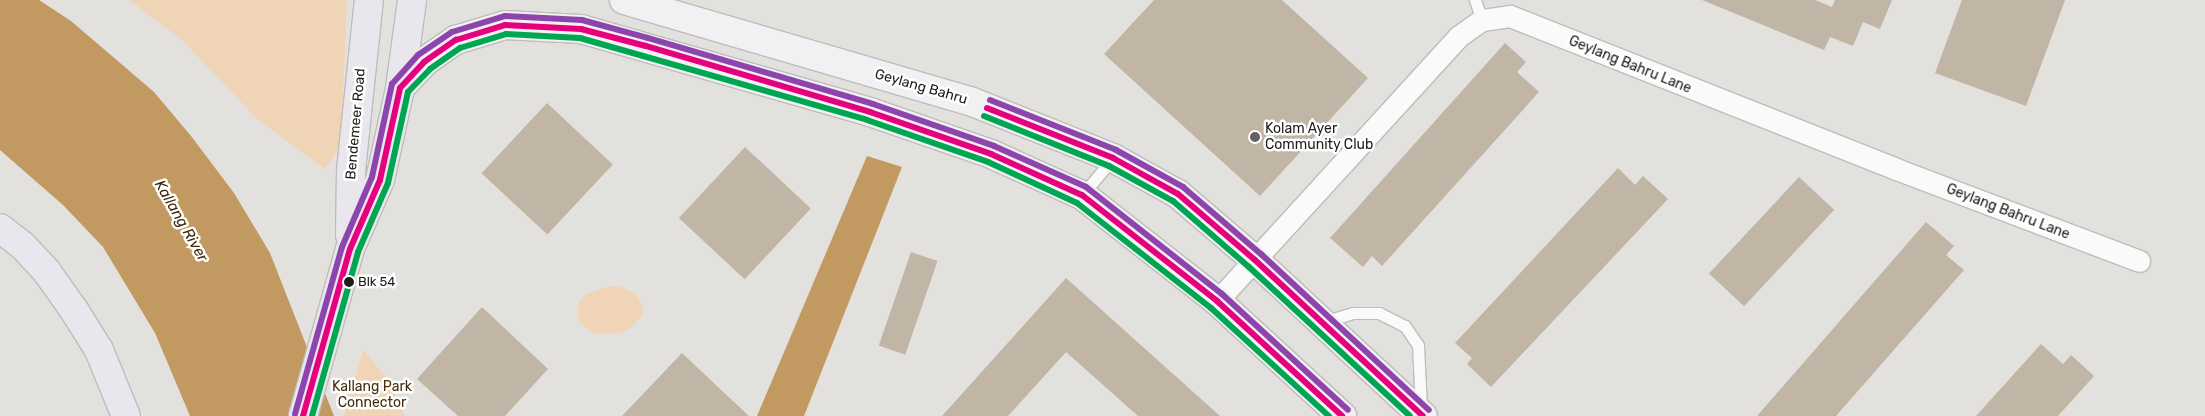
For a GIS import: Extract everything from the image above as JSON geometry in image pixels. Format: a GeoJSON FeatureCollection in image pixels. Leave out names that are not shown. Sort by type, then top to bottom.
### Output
{"type":"FeatureCollection","features":[{"type":"Feature","properties":{"kind":"main road","name":"Bendemeer Road"},"geometry":{"type":"LineString","coordinates":[[350,249],[351,170],[369,0]]}},
{"type":"Feature","properties":{"kind":"main road","name":"Bendemeer Road"},"geometry":{"type":"LineString","coordinates":[[303,416],[350,249],[380,180],[400,88],[412,0]]}},
{"type":"Feature","properties":{"kind":"main road","name":"Geylang Bahru"},"geometry":{"type":"LineString","coordinates":[[624,0],[970,101],[1113,158],[1178,194],[1255,260],[1422,415]]}},
{"type":"Feature","properties":{"kind":"main road"},"geometry":{"type":"LineString","coordinates":[[400,88],[424,62],[456,40],[482,31],[505,25],[581,29],[870,112],[991,154],[1082,196],[1216,301],[1342,416]]}},
{"type":"Feature","properties":{"kind":"main road"},"geometry":{"type":"LineString","coordinates":[[0,228],[23,246],[47,272],[74,310],[99,350],[126,416]]}},
{"type":"Feature","properties":{"kind":"street","name":"Geylang Bahru Lane"},"geometry":{"type":"LineString","coordinates":[[1216,301],[1459,36],[1482,20],[1510,16],[1896,170],[2139,261]]}},
{"type":"Feature","properties":{"kind":"lane"},"geometry":{"type":"LineString","coordinates":[[1475,0],[1482,20]]}},
{"type":"Feature","properties":{"kind":"lane"},"geometry":{"type":"LineString","coordinates":[[1082,196],[1113,158]]}},
{"type":"Feature","properties":{"kind":"lane"},"geometry":{"type":"LineString","coordinates":[[1321,323],[1353,313],[1379,313],[1405,326],[1418,345],[1422,415]]}},
{"type":"Feature","properties":{"kind":"green space"},"geometry":{"type":"Polygon","coordinates":[[[129,0],[347,0],[341,146],[325,169],[257,119],[183,41],[129,0]]]}},
{"type":"Feature","properties":{"kind":"green space"},"geometry":{"type":"Polygon","coordinates":[[[609,286],[621,287],[635,293],[643,306],[642,316],[632,327],[620,333],[592,333],[578,321],[578,303],[587,294],[609,286]]]}},
{"type":"Feature","properties":{"kind":"green space","name":"Kallang Park Connector"},"geometry":{"type":"Polygon","coordinates":[[[363,350],[386,377],[405,416],[344,416],[363,350]]]}},
{"type":"Feature","properties":{"kind":"water","name":"Kallang River"},"geometry":{"type":"Polygon","coordinates":[[[0,0],[39,0],[71,21],[154,92],[191,136],[234,193],[270,253],[334,416],[190,416],[155,333],[103,247],[63,205],[0,150],[0,0]]]}},
{"type":"Feature","properties":{"kind":"water"},"geometry":{"type":"Polygon","coordinates":[[[867,156],[902,167],[804,416],[757,416],[867,156]]]}},
{"type":"Feature","properties":{"kind":"building","name":"Kolam Ayer Community Club"},"geometry":{"type":"Polygon","coordinates":[[[1154,0],[1282,0],[1368,78],[1260,196],[1104,54],[1154,0]]]}},
{"type":"Feature","properties":{"kind":"building"},"geometry":{"type":"Polygon","coordinates":[[[1702,0],[1815,0],[1832,7],[1835,0],[1892,0],[1880,29],[1863,22],[1853,46],[1830,37],[1824,50],[1702,0]]]}},
{"type":"Feature","properties":{"kind":"building"},"geometry":{"type":"Polygon","coordinates":[[[1962,0],[2065,0],[2026,106],[1935,73],[1962,0]]]}},
{"type":"Feature","properties":{"kind":"building"},"geometry":{"type":"Polygon","coordinates":[[[1505,43],[1526,62],[1517,72],[1539,92],[1382,266],[1372,256],[1363,267],[1330,238],[1505,43]]]}},
{"type":"Feature","properties":{"kind":"building"},"geometry":{"type":"Polygon","coordinates":[[[547,103],[613,164],[547,235],[482,173],[547,103]]]}},
{"type":"Feature","properties":{"kind":"building"},"geometry":{"type":"Polygon","coordinates":[[[745,147],[811,208],[745,279],[679,218],[745,147]]]}},
{"type":"Feature","properties":{"kind":"building"},"geometry":{"type":"Polygon","coordinates":[[[1618,168],[1635,185],[1643,176],[1668,199],[1491,387],[1467,364],[1472,358],[1455,343],[1618,168]]]}},
{"type":"Feature","properties":{"kind":"building"},"geometry":{"type":"Polygon","coordinates":[[[1799,177],[1834,210],[1744,306],[1709,274],[1799,177]]]}},
{"type":"Feature","properties":{"kind":"building"},"geometry":{"type":"Polygon","coordinates":[[[1926,222],[1954,246],[1946,255],[1964,270],[1836,416],[1757,416],[1926,222]]]}},
{"type":"Feature","properties":{"kind":"building"},"geometry":{"type":"Polygon","coordinates":[[[911,252],[937,261],[905,355],[879,346],[911,252]]]}},
{"type":"Feature","properties":{"kind":"building"},"geometry":{"type":"Polygon","coordinates":[[[1066,278],[1220,416],[1138,416],[1066,352],[1008,416],[942,416],[1066,278]]]}},
{"type":"Feature","properties":{"kind":"building"},"geometry":{"type":"Polygon","coordinates":[[[482,307],[548,369],[505,416],[458,416],[417,379],[482,307]]]}},
{"type":"Feature","properties":{"kind":"building"},"geometry":{"type":"Polygon","coordinates":[[[2041,344],[2063,364],[2071,355],[2094,376],[2058,416],[1976,416],[2041,344]]]}},
{"type":"Feature","properties":{"kind":"building"},"geometry":{"type":"Polygon","coordinates":[[[682,353],[718,387],[749,416],[622,416],[682,353]]]}},
{"type":"Feature","properties":{"kind":"transit line"},"geometry":{"type":"LineString","coordinates":[[295,414],[342,247],[372,177],[392,84],[418,55],[452,32],[505,16],[582,20],[873,104],[994,146],[1086,187],[1222,294],[1348,410]]}},
{"type":"Feature","properties":{"kind":"transit line"},"geometry":{"type":"LineString","coordinates":[[303,416],[350,249],[380,180],[400,88],[424,62],[456,40],[505,25],[581,29],[646,46],[870,112],[991,154],[1082,195],[1217,301],[1342,416]]}},
{"type":"Feature","properties":{"kind":"transit line"},"geometry":{"type":"LineString","coordinates":[[312,416],[358,252],[388,183],[408,92],[430,69],[460,48],[506,34],[580,38],[867,120],[988,162],[1077,203],[1211,308],[1329,416]]}},
{"type":"Feature","properties":{"kind":"transit line"},"geometry":{"type":"LineString","coordinates":[[990,100],[1116,150],[1183,187],[1261,254],[1429,410]]}},
{"type":"Feature","properties":{"kind":"transit line"},"geometry":{"type":"LineString","coordinates":[[987,108],[1113,158],[1178,194],[1255,260],[1423,416]]}},
{"type":"Feature","properties":{"kind":"transit line"},"geometry":{"type":"LineString","coordinates":[[984,116],[1109,166],[1173,201],[1249,267],[1410,416]]}},
{"type":"Feature","properties":{"kind":"place","name":"Kolam Ayer Community Club"},"geometry":{"type":"Point","coordinates":[1255,137]}},
{"type":"Feature","properties":{"kind":"place","name":"Blk 54"},"geometry":{"type":"Point","coordinates":[349,282]}}]}
